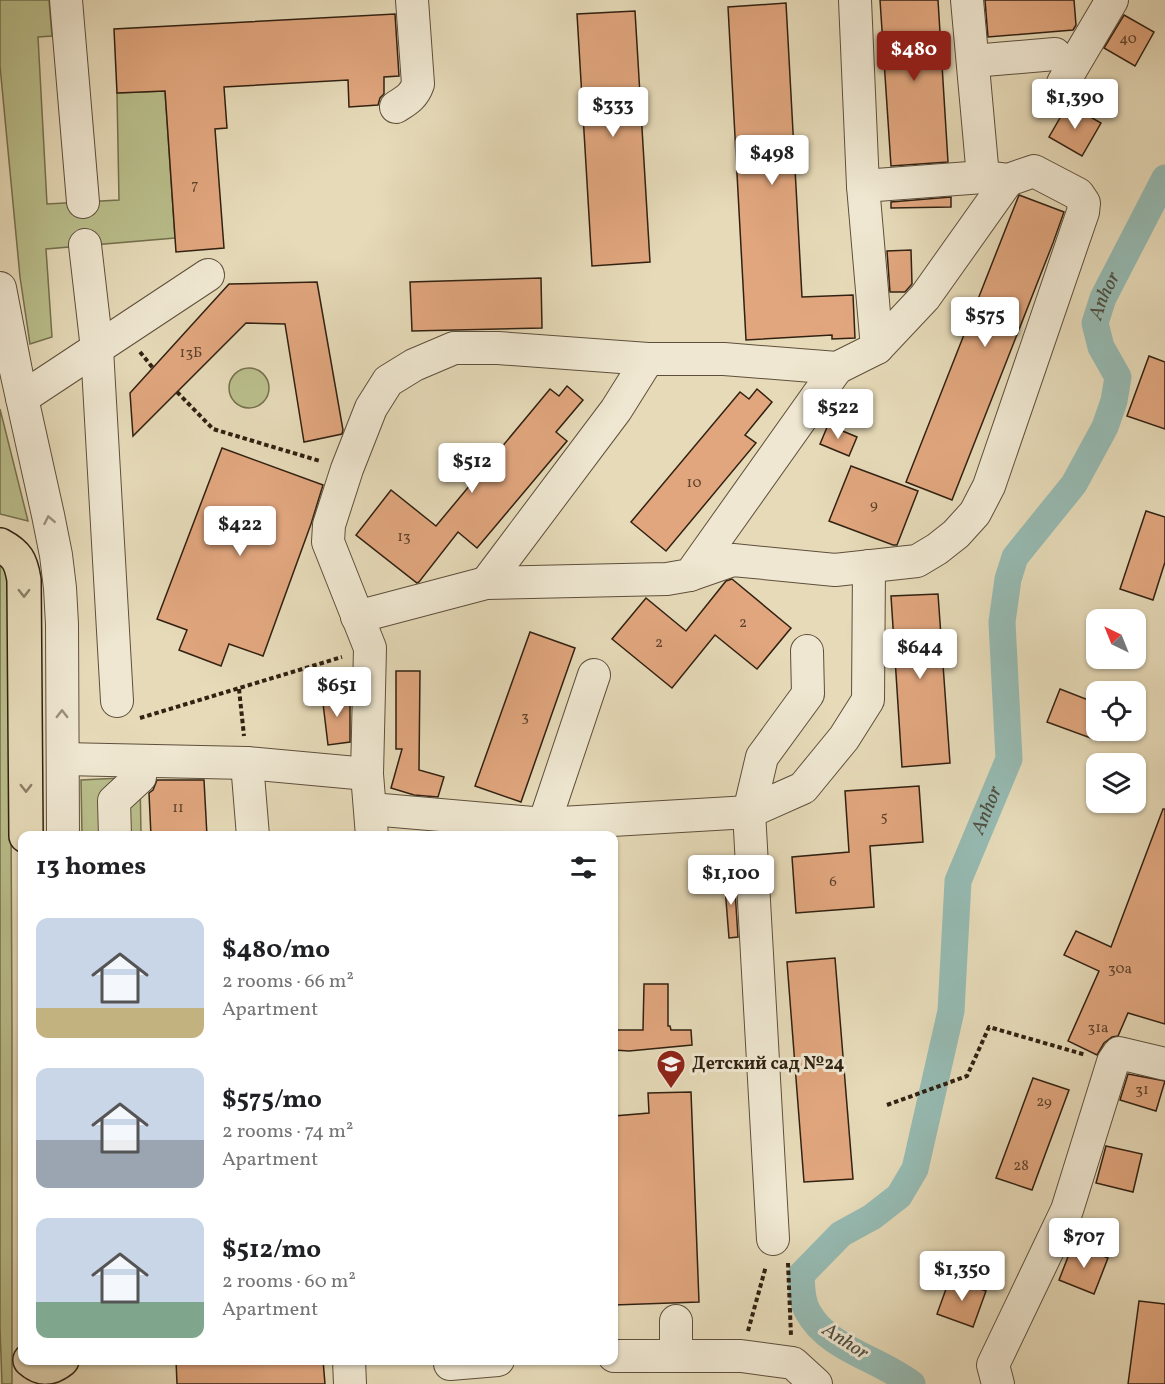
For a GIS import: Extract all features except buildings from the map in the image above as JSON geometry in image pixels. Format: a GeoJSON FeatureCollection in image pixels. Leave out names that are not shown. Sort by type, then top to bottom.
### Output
{"type":"FeatureCollection","features":[{"type":"Feature","properties":{"kind":"main road"},"geometry":{"type":"LineString","coordinates":[[0,545],[16,555],[22,567],[24,580],[26,831]]}},
{"type":"Feature","properties":{"kind":"main road"},"geometry":{"type":"LineString","coordinates":[[29,1365],[29,1384]]}},
{"type":"Feature","properties":{"kind":"main road"},"geometry":{"type":"LineString","coordinates":[[36,1365],[47,1368],[54,1365]]}},
{"type":"Feature","properties":{"kind":"street"},"geometry":{"type":"LineString","coordinates":[[66,0],[83,202]]}},
{"type":"Feature","properties":{"kind":"street"},"geometry":{"type":"LineString","coordinates":[[396,106],[411,98],[418,84],[412,0]]}},
{"type":"Feature","properties":{"kind":"street"},"geometry":{"type":"LineString","coordinates":[[855,0],[863,186],[877,348]]}},
{"type":"Feature","properties":{"kind":"street"},"geometry":{"type":"LineString","coordinates":[[690,575],[837,368],[877,348],[925,297],[996,178],[973,61],[967,0]]}},
{"type":"Feature","properties":{"kind":"street"},"geometry":{"type":"LineString","coordinates":[[973,61],[1059,68],[1112,0]]}},
{"type":"Feature","properties":{"kind":"street"},"geometry":{"type":"LineString","coordinates":[[357,617],[486,583],[667,579],[690,575],[733,560],[835,570],[917,561],[956,534],[975,513],[989,486],[1083,212],[1084,203],[1078,194],[1034,171],[996,178],[863,186]]}},
{"type":"Feature","properties":{"kind":"street"},"geometry":{"type":"LineString","coordinates":[[85,245],[97,349],[124,711]]}},
{"type":"Feature","properties":{"kind":"street"},"geometry":{"type":"LineString","coordinates":[[22,398],[208,275]]}},
{"type":"Feature","properties":{"kind":"street"},"geometry":{"type":"LineString","coordinates":[[0,288],[48,515],[60,588],[63,831]]}},
{"type":"Feature","properties":{"kind":"street"},"geometry":{"type":"LineString","coordinates":[[837,368],[724,359],[648,359],[498,348],[454,348],[414,364],[388,381],[371,408],[347,469],[329,525],[328,542],[370,648],[367,774],[371,822],[544,824],[749,812],[803,788],[844,738],[868,700],[869,566]]}},
{"type":"Feature","properties":{"kind":"street"},"geometry":{"type":"LineString","coordinates":[[486,583],[616,410],[648,359]]}},
{"type":"Feature","properties":{"kind":"street"},"geometry":{"type":"LineString","coordinates":[[780,1247],[749,812],[762,757],[808,694],[807,651]]}},
{"type":"Feature","properties":{"kind":"street"},"geometry":{"type":"LineString","coordinates":[[544,824],[594,675]]}},
{"type":"Feature","properties":{"kind":"street"},"geometry":{"type":"LineString","coordinates":[[63,759],[247,763],[367,774]]}},
{"type":"Feature","properties":{"kind":"street"},"geometry":{"type":"LineString","coordinates":[[115,831],[114,801],[140,777],[141,761]]}},
{"type":"Feature","properties":{"kind":"street"},"geometry":{"type":"LineString","coordinates":[[247,763],[253,831]]}},
{"type":"Feature","properties":{"kind":"street"},"geometry":{"type":"LineString","coordinates":[[998,1384],[993,1365],[1067,1210],[1113,1062],[1119,1053],[1165,1064]]}},
{"type":"Feature","properties":{"kind":"street"},"geometry":{"type":"LineString","coordinates":[[675,1356],[676,1320]]}},
{"type":"Feature","properties":{"kind":"street"},"geometry":{"type":"LineString","coordinates":[[618,1356],[741,1356],[793,1363],[816,1384]]}},
{"type":"Feature","properties":{"kind":"street"},"geometry":{"type":"LineString","coordinates":[[63,1365],[65,1384]]}},
{"type":"Feature","properties":{"kind":"street"},"geometry":{"type":"LineString","coordinates":[[349,1365],[350,1384]]}},
{"type":"Feature","properties":{"kind":"street"},"geometry":{"type":"LineString","coordinates":[[450,1370],[474,1365]]}},
{"type":"Feature","properties":{"kind":"path"},"geometry":{"type":"LineString","coordinates":[[177,392],[213,429],[347,469]]}},
{"type":"Feature","properties":{"kind":"path"},"geometry":{"type":"LineString","coordinates":[[124,711],[239,688],[370,648]]}},
{"type":"Feature","properties":{"kind":"path"},"geometry":{"type":"LineString","coordinates":[[239,688],[247,763]]}},
{"type":"Feature","properties":{"kind":"path"},"geometry":{"type":"LineString","coordinates":[[887,1105],[967,1076],[989,1027],[1113,1062]]}},
{"type":"Feature","properties":{"kind":"path"},"geometry":{"type":"LineString","coordinates":[[741,1356],[780,1247]]}},
{"type":"Feature","properties":{"kind":"path"},"geometry":{"type":"LineString","coordinates":[[780,1247],[793,1363]]}},
{"type":"Feature","properties":{"kind":"green space"},"geometry":{"type":"Polygon","coordinates":[[[0,0],[49,0],[52,36],[38,37],[47,204],[119,200],[117,93],[165,91],[175,238],[46,249],[52,337],[30,344],[20,277],[0,66],[0,0]]]}},
{"type":"Feature","properties":{"kind":"green space"},"geometry":{"type":"Polygon","coordinates":[[[249,368],[257,369],[263,374],[268,380],[268,396],[263,402],[257,407],[249,408],[241,407],[235,402],[230,396],[229,388],[230,380],[235,374],[241,369],[249,368]]]}},
{"type":"Feature","properties":{"kind":"green space"},"geometry":{"type":"Polygon","coordinates":[[[0,409],[28,521],[0,514],[0,409]]]}},
{"type":"Feature","properties":{"kind":"green space"},"geometry":{"type":"Polygon","coordinates":[[[0,565],[7,570],[10,577],[12,1384],[2,1384],[0,1328],[0,565]]]}},
{"type":"Feature","properties":{"kind":"green space"},"geometry":{"type":"Polygon","coordinates":[[[140,777],[141,831],[82,831],[81,780],[140,777]]]}},
{"type":"Feature","properties":{"kind":"waterway","name":"Anhor"},"geometry":{"type":"LineString","coordinates":[[912,1384],[841,1344],[817,1325],[804,1303],[801,1275],[841,1234],[872,1217],[899,1196],[915,1169],[951,1011],[958,881],[1009,759],[1002,622],[1008,579],[1015,557],[1074,484],[1105,427],[1114,401],[1118,377],[1101,347],[1095,323],[1103,298],[1165,178]]}},
{"type":"Feature","properties":{"kind":"place","name":"Детский сад №24"},"geometry":{"type":"Point","coordinates":[671,1090]}}]}
